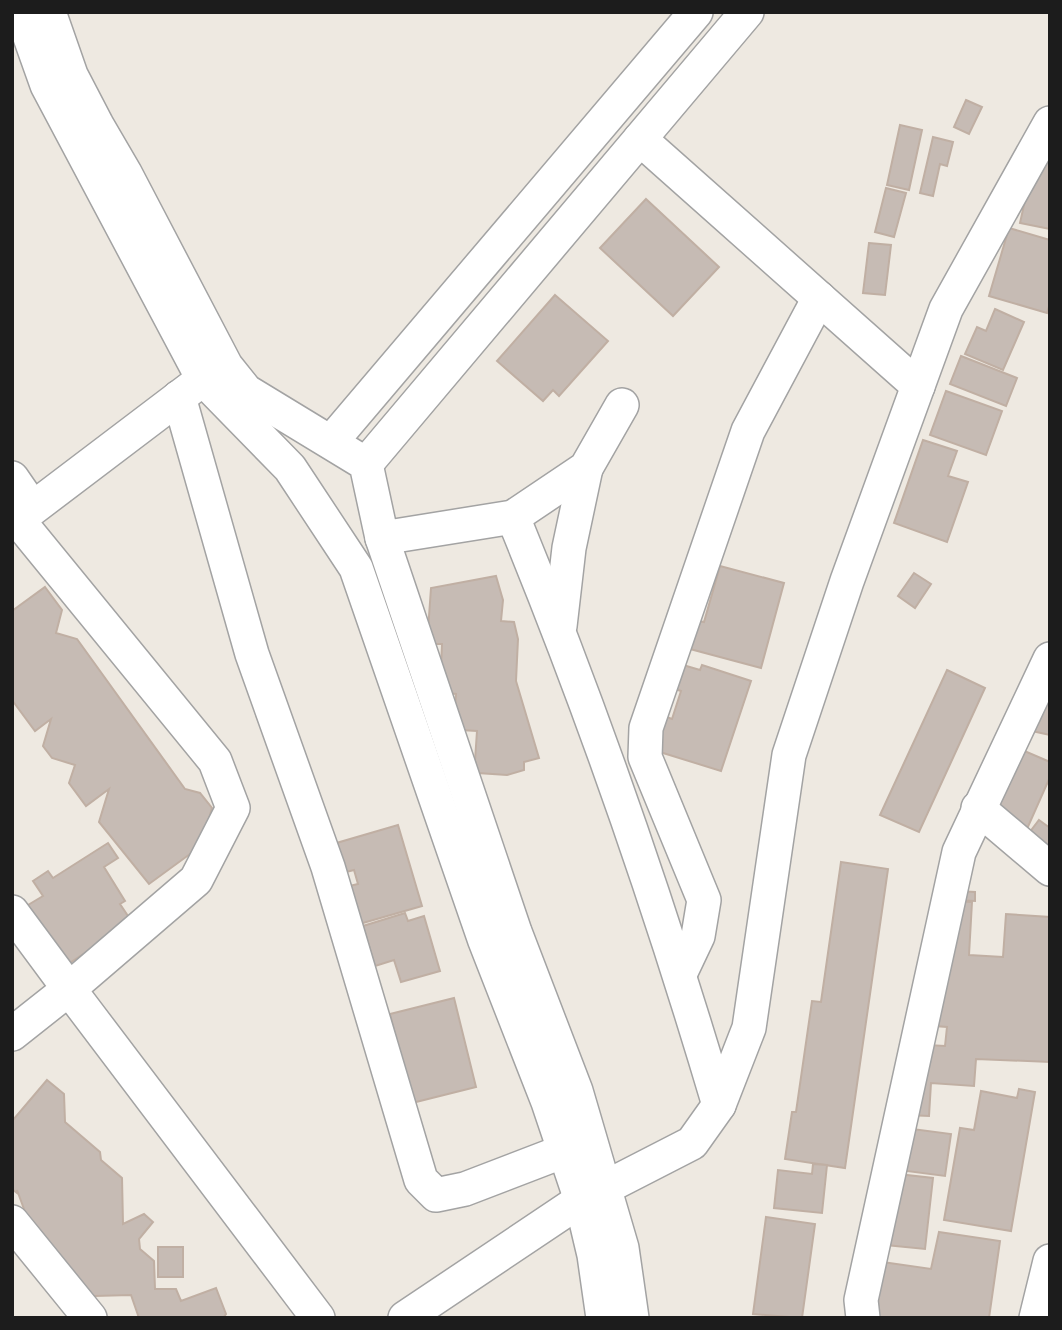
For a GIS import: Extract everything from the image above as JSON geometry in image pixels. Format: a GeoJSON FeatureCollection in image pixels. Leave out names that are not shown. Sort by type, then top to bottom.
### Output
{"type":"FeatureCollection","features":[{"type":"Feature","properties":{"kind":"street"},"geometry":{"type":"LineString","coordinates":[[21,12],[47,85],[203,381],[290,468],[356,568],[485,942],[564,1151],[593,1194],[622,1248],[632,1318]]}},
{"type":"Feature","properties":{"kind":"street"},"geometry":{"type":"LineString","coordinates":[[49,12],[71,75],[87,105],[203,381],[252,654],[328,867],[421,1180],[436,1195],[465,1189],[564,1151]]}},
{"type":"Feature","properties":{"kind":"street"},"geometry":{"type":"LineString","coordinates":[[331,442],[696,12]]}},
{"type":"Feature","properties":{"kind":"street"},"geometry":{"type":"LineString","coordinates":[[366,464],[747,12]]}},
{"type":"Feature","properties":{"kind":"street"},"geometry":{"type":"LineString","coordinates":[[405,1318],[593,1194],[692,1143],[719,1105],[748,1028],[789,755],[847,582],[946,309],[1050,123]]}},
{"type":"Feature","properties":{"kind":"street"},"geometry":{"type":"LineString","coordinates":[[640,139],[918,386]]}},
{"type":"Feature","properties":{"kind":"street"},"geometry":{"type":"LineString","coordinates":[[680,974],[698,936],[704,900],[645,757],[646,728],[748,431],[819,298]]}},
{"type":"Feature","properties":{"kind":"street"},"geometry":{"type":"LineString","coordinates":[[21,517],[203,381],[246,391],[366,464],[382,538],[515,932],[576,1091],[593,1194],[594,1255],[603,1318]]}},
{"type":"Feature","properties":{"kind":"street"},"geometry":{"type":"LineString","coordinates":[[559,629],[569,548],[586,468],[622,405]]}},
{"type":"Feature","properties":{"kind":"street"},"geometry":{"type":"LineString","coordinates":[[382,538],[513,517],[586,468]]}},
{"type":"Feature","properties":{"kind":"street"},"geometry":{"type":"LineString","coordinates":[[12,478],[21,517],[215,761],[233,808],[196,880],[12,1034]]}},
{"type":"Feature","properties":{"kind":"street"},"geometry":{"type":"LineString","coordinates":[[513,517],[559,629],[680,974],[719,1105]]}},
{"type":"Feature","properties":{"kind":"street"},"geometry":{"type":"LineString","coordinates":[[863,1318],[862,1300],[959,852],[1050,659]]}},
{"type":"Feature","properties":{"kind":"street"},"geometry":{"type":"LineString","coordinates":[[978,808],[1050,869]]}},
{"type":"Feature","properties":{"kind":"street"},"geometry":{"type":"LineString","coordinates":[[12,912],[318,1318]]}},
{"type":"Feature","properties":{"kind":"street"},"geometry":{"type":"LineString","coordinates":[[12,1222],[90,1318]]}},
{"type":"Feature","properties":{"kind":"street"},"geometry":{"type":"LineString","coordinates":[[1036,1318],[1050,1261]]}},
{"type":"Feature","properties":{"kind":"building"},"geometry":{"type":"Polygon","coordinates":[[[966,100],[982,107],[969,134],[954,127],[966,100]]]}},
{"type":"Feature","properties":{"kind":"building"},"geometry":{"type":"Polygon","coordinates":[[[900,125],[922,130],[909,190],[887,185],[900,125]]]}},
{"type":"Feature","properties":{"kind":"building"},"geometry":{"type":"Polygon","coordinates":[[[933,137],[953,142],[947,166],[940,164],[933,196],[920,193],[933,137]]]}},
{"type":"Feature","properties":{"kind":"building"},"geometry":{"type":"Polygon","coordinates":[[[1036,151],[1050,154],[1050,229],[1020,223],[1036,151]]]}},
{"type":"Feature","properties":{"kind":"building"},"geometry":{"type":"Polygon","coordinates":[[[886,188],[906,193],[894,237],[875,232],[886,188]]]}},
{"type":"Feature","properties":{"kind":"building"},"geometry":{"type":"Polygon","coordinates":[[[646,199],[719,267],[673,316],[600,248],[646,199]]]}},
{"type":"Feature","properties":{"kind":"building"},"geometry":{"type":"Polygon","coordinates":[[[1009,228],[1050,240],[1050,303],[1047,313],[989,296],[1009,228]]]}},
{"type":"Feature","properties":{"kind":"building"},"geometry":{"type":"Polygon","coordinates":[[[869,243],[891,245],[885,295],[863,293],[869,243]]]}},
{"type":"Feature","properties":{"kind":"building"},"geometry":{"type":"Polygon","coordinates":[[[555,295],[608,341],[559,396],[553,390],[543,401],[497,361],[555,295]]]}},
{"type":"Feature","properties":{"kind":"building"},"geometry":{"type":"Polygon","coordinates":[[[995,309],[1024,322],[1003,370],[965,354],[977,327],[986,331],[995,309]]]}},
{"type":"Feature","properties":{"kind":"building"},"geometry":{"type":"Polygon","coordinates":[[[961,356],[1017,378],[1006,406],[950,384],[961,356]]]}},
{"type":"Feature","properties":{"kind":"building"},"geometry":{"type":"Polygon","coordinates":[[[946,391],[1002,411],[986,455],[930,435],[946,391]]]}},
{"type":"Feature","properties":{"kind":"building"},"geometry":{"type":"Polygon","coordinates":[[[923,440],[957,451],[948,476],[968,482],[947,542],[894,523],[923,440]]]}},
{"type":"Feature","properties":{"kind":"building"},"geometry":{"type":"Polygon","coordinates":[[[720,566],[784,583],[761,668],[690,649],[698,621],[704,622],[720,566]]]}},
{"type":"Feature","properties":{"kind":"building"},"geometry":{"type":"Polygon","coordinates":[[[914,573],[931,584],[915,608],[898,596],[914,573]]]}},
{"type":"Feature","properties":{"kind":"building"},"geometry":{"type":"Polygon","coordinates":[[[496,576],[503,600],[501,621],[514,622],[518,639],[516,681],[539,758],[524,762],[524,770],[507,775],[478,773],[475,761],[477,731],[461,730],[455,706],[456,694],[447,693],[441,669],[442,644],[431,644],[428,631],[431,588],[496,576]]]}},
{"type":"Feature","properties":{"kind":"building"},"geometry":{"type":"Polygon","coordinates":[[[45,587],[62,610],[56,633],[77,639],[185,789],[200,793],[212,808],[201,846],[149,884],[99,822],[109,789],[86,806],[69,783],[75,765],[52,758],[43,746],[51,719],[35,731],[12,700],[12,611],[45,587]]]}},
{"type":"Feature","properties":{"kind":"building"},"geometry":{"type":"Polygon","coordinates":[[[683,665],[700,670],[702,665],[751,681],[721,771],[647,748],[659,714],[672,719],[681,691],[675,689],[683,665]]]}},
{"type":"Feature","properties":{"kind":"building"},"geometry":{"type":"Polygon","coordinates":[[[947,670],[985,688],[919,832],[880,815],[947,670]]]}},
{"type":"Feature","properties":{"kind":"building"},"geometry":{"type":"Polygon","coordinates":[[[1050,687],[1050,735],[1023,729],[1050,687]]]}},
{"type":"Feature","properties":{"kind":"building"},"geometry":{"type":"Polygon","coordinates":[[[999,740],[1050,762],[1050,777],[1027,829],[970,804],[999,740]]]}},
{"type":"Feature","properties":{"kind":"building"},"geometry":{"type":"Polygon","coordinates":[[[1039,820],[1050,828],[1050,874],[1013,854],[1039,820]]]}},
{"type":"Feature","properties":{"kind":"building"},"geometry":{"type":"Polygon","coordinates":[[[398,825],[422,906],[356,925],[345,887],[358,884],[354,870],[342,873],[333,844],[398,825]]]}},
{"type":"Feature","properties":{"kind":"building"},"geometry":{"type":"Polygon","coordinates":[[[108,843],[118,858],[104,867],[125,901],[120,904],[132,922],[62,968],[23,908],[43,896],[33,881],[48,871],[53,878],[108,843]]]}},
{"type":"Feature","properties":{"kind":"building"},"geometry":{"type":"Polygon","coordinates":[[[841,862],[888,869],[845,1168],[785,1159],[792,1112],[796,1112],[812,1001],[821,1002],[841,862]]]}},
{"type":"Feature","properties":{"kind":"building"},"geometry":{"type":"Polygon","coordinates":[[[956,891],[975,892],[975,901],[956,900],[956,891]]]}},
{"type":"Feature","properties":{"kind":"building"},"geometry":{"type":"Polygon","coordinates":[[[936,900],[972,902],[969,955],[1003,957],[1006,914],[1050,917],[1050,1062],[976,1059],[974,1086],[931,1083],[929,1116],[906,1115],[910,1044],[945,1046],[947,1027],[922,1025],[936,900]]]}},
{"type":"Feature","properties":{"kind":"building"},"geometry":{"type":"Polygon","coordinates":[[[405,913],[408,921],[424,916],[440,971],[401,982],[394,960],[375,966],[363,926],[405,913]]]}},
{"type":"Feature","properties":{"kind":"building"},"geometry":{"type":"Polygon","coordinates":[[[454,998],[476,1087],[412,1103],[390,1014],[454,998]]]}},
{"type":"Feature","properties":{"kind":"building"},"geometry":{"type":"Polygon","coordinates":[[[47,1080],[64,1094],[65,1122],[100,1152],[101,1160],[122,1178],[123,1224],[144,1214],[153,1222],[139,1239],[140,1249],[154,1261],[155,1289],[176,1289],[181,1301],[216,1288],[226,1314],[223,1318],[139,1318],[131,1295],[94,1296],[39,1250],[17,1190],[17,1193],[12,1189],[12,1121],[47,1080]]]}},
{"type":"Feature","properties":{"kind":"building"},"geometry":{"type":"Polygon","coordinates":[[[1019,1089],[1035,1092],[1011,1231],[944,1220],[960,1128],[974,1130],[981,1091],[1017,1098],[1019,1089]]]}},
{"type":"Feature","properties":{"kind":"building"},"geometry":{"type":"Polygon","coordinates":[[[897,1127],[951,1134],[945,1176],[891,1169],[897,1127]]]}},
{"type":"Feature","properties":{"kind":"building"},"geometry":{"type":"Polygon","coordinates":[[[813,1164],[827,1165],[822,1213],[774,1208],[778,1170],[812,1174],[813,1164]]]}},
{"type":"Feature","properties":{"kind":"building"},"geometry":{"type":"Polygon","coordinates":[[[889,1173],[933,1178],[925,1249],[876,1244],[889,1173]]]}},
{"type":"Feature","properties":{"kind":"building"},"geometry":{"type":"Polygon","coordinates":[[[766,1217],[815,1224],[802,1318],[753,1314],[766,1217]]]}},
{"type":"Feature","properties":{"kind":"building"},"geometry":{"type":"Polygon","coordinates":[[[939,1232],[1000,1241],[989,1318],[856,1318],[861,1259],[931,1269],[939,1232]]]}},
{"type":"Feature","properties":{"kind":"building"},"geometry":{"type":"Polygon","coordinates":[[[158,1247],[183,1247],[183,1277],[158,1277],[158,1247]]]}}]}
